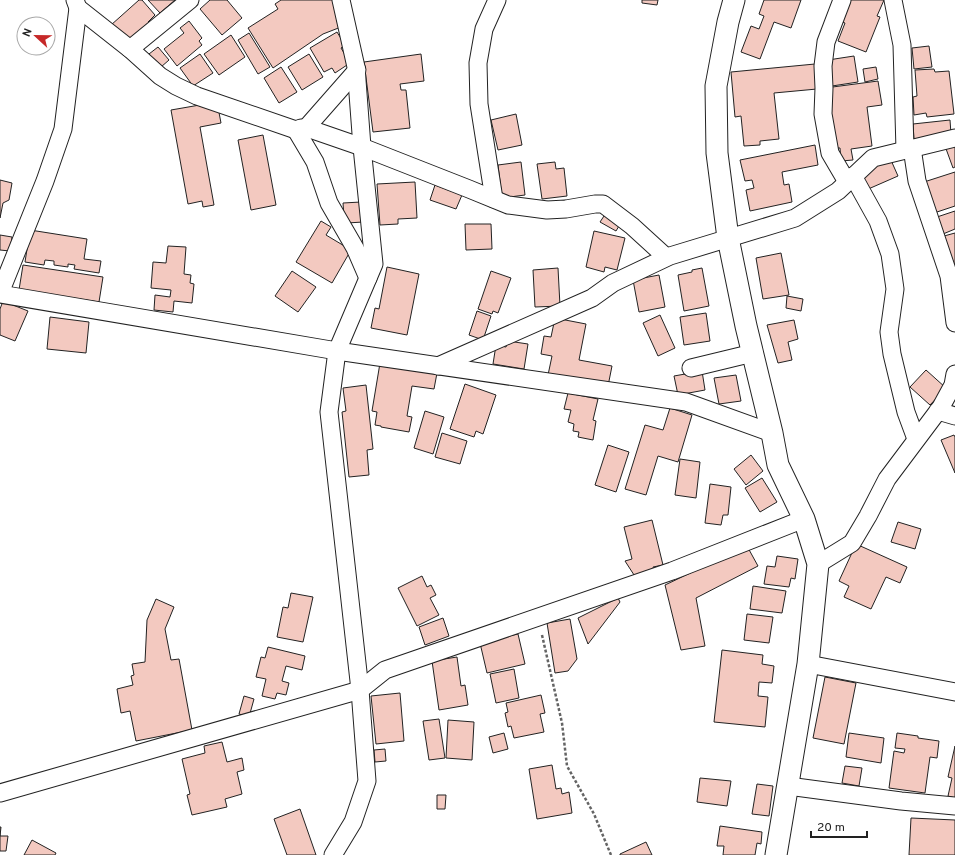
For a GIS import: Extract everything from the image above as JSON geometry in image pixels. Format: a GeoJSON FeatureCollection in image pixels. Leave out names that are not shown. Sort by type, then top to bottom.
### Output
{"type":"FeatureCollection","features":[{"type":"Feature","properties":{"kind":"street"},"geometry":{"type":"LineString","coordinates":[[130,49],[190,0]]}},
{"type":"Feature","properties":{"kind":"street"},"geometry":{"type":"LineString","coordinates":[[333,855],[353,822],[368,781],[360,690],[329,412],[337,351],[374,264],[362,148],[357,70],[341,0]]}},
{"type":"Feature","properties":{"kind":"street"},"geometry":{"type":"LineString","coordinates":[[494,199],[479,104],[478,63],[484,29],[497,0]]}},
{"type":"Feature","properties":{"kind":"street"},"geometry":{"type":"LineString","coordinates":[[734,0],[728,22],[716,86],[717,153],[728,238],[746,326],[772,433],[778,465],[804,519],[818,564],[808,664],[776,855]]}},
{"type":"Feature","properties":{"kind":"street"},"geometry":{"type":"LineString","coordinates":[[842,0],[826,42],[823,66],[824,88],[822,114],[830,153],[850,179],[878,221],[890,254],[895,289],[889,332],[892,354],[906,412],[916,439]]}},
{"type":"Feature","properties":{"kind":"street"},"geometry":{"type":"LineString","coordinates":[[893,0],[902,45],[908,149],[917,181],[949,276],[952,280],[955,323]]}},
{"type":"Feature","properties":{"kind":"street"},"geometry":{"type":"LineString","coordinates":[[77,4],[160,76],[197,96],[362,148],[508,205],[547,210],[603,204],[632,226],[666,257]]}},
{"type":"Feature","properties":{"kind":"street"},"geometry":{"type":"LineString","coordinates":[[77,4],[62,130],[45,181],[0,294],[337,351],[686,402],[772,433]]}},
{"type":"Feature","properties":{"kind":"street"},"geometry":{"type":"LineString","coordinates":[[301,129],[357,70]]}},
{"type":"Feature","properties":{"kind":"street"},"geometry":{"type":"LineString","coordinates":[[301,129],[315,162],[328,203],[355,248],[368,278]]}},
{"type":"Feature","properties":{"kind":"street"},"geometry":{"type":"LineString","coordinates":[[438,366],[592,298],[613,283],[666,257],[795,218],[838,191],[873,158],[955,138]]}},
{"type":"Feature","properties":{"kind":"street"},"geometry":{"type":"LineString","coordinates":[[691,368],[753,353]]}},
{"type":"Feature","properties":{"kind":"street"},"geometry":{"type":"LineString","coordinates":[[818,564],[852,544],[887,479],[938,411],[954,385],[955,374]]}},
{"type":"Feature","properties":{"kind":"street"},"geometry":{"type":"LineString","coordinates":[[938,411],[955,416]]}},
{"type":"Feature","properties":{"kind":"street"},"geometry":{"type":"LineString","coordinates":[[0,793],[360,690],[385,670],[672,571],[804,519]]}},
{"type":"Feature","properties":{"kind":"street"},"geometry":{"type":"LineString","coordinates":[[808,664],[955,692]]}},
{"type":"Feature","properties":{"kind":"street"},"geometry":{"type":"LineString","coordinates":[[788,786],[901,801],[955,806]]}},
{"type":"Feature","properties":{"kind":"path"},"geometry":{"type":"LineString","coordinates":[[538,617],[562,723],[566,766],[594,814],[611,855]]}},
{"type":"Feature","properties":{"kind":"building"},"geometry":{"type":"Polygon","coordinates":[[[139,0],[142,0],[155,15],[148,22],[154,28],[134,46],[111,25],[139,0]]]}},
{"type":"Feature","properties":{"kind":"building"},"geometry":{"type":"Polygon","coordinates":[[[148,0],[175,0],[160,13],[148,0]]]}},
{"type":"Feature","properties":{"kind":"building"},"geometry":{"type":"Polygon","coordinates":[[[210,0],[227,0],[242,18],[222,35],[200,9],[210,0]]]}},
{"type":"Feature","properties":{"kind":"building"},"geometry":{"type":"Polygon","coordinates":[[[281,0],[333,0],[341,27],[323,34],[273,68],[248,28],[278,9],[275,4],[281,0]]]}},
{"type":"Feature","properties":{"kind":"building"},"geometry":{"type":"Polygon","coordinates":[[[642,0],[658,0],[657,5],[642,3],[642,0]]]}},
{"type":"Feature","properties":{"kind":"building"},"geometry":{"type":"Polygon","coordinates":[[[764,0],[801,0],[791,28],[774,22],[760,59],[741,52],[751,26],[759,29],[764,16],[759,14],[764,0]]]}},
{"type":"Feature","properties":{"kind":"building"},"geometry":{"type":"Polygon","coordinates":[[[848,0],[884,0],[877,16],[880,17],[866,52],[838,41],[845,23],[839,21],[848,0]]]}},
{"type":"Feature","properties":{"kind":"building"},"geometry":{"type":"Polygon","coordinates":[[[189,21],[202,38],[199,41],[202,45],[177,66],[164,49],[184,33],[180,28],[189,21]]]}},
{"type":"Feature","properties":{"kind":"building"},"geometry":{"type":"Polygon","coordinates":[[[337,32],[345,45],[341,48],[350,63],[335,73],[332,68],[324,72],[310,48],[337,32]]]}},
{"type":"Feature","properties":{"kind":"building"},"geometry":{"type":"Polygon","coordinates":[[[249,33],[270,67],[258,74],[238,40],[249,33]]]}},
{"type":"Feature","properties":{"kind":"building"},"geometry":{"type":"Polygon","coordinates":[[[231,35],[245,57],[219,75],[204,54],[231,35]]]}},
{"type":"Feature","properties":{"kind":"building"},"geometry":{"type":"Polygon","coordinates":[[[929,46],[932,67],[914,69],[912,48],[929,46]]]}},
{"type":"Feature","properties":{"kind":"building"},"geometry":{"type":"Polygon","coordinates":[[[158,47],[169,60],[161,67],[149,54],[158,47]]]}},
{"type":"Feature","properties":{"kind":"building"},"geometry":{"type":"Polygon","coordinates":[[[200,54],[213,73],[193,86],[180,68],[200,54]]]}},
{"type":"Feature","properties":{"kind":"building"},"geometry":{"type":"Polygon","coordinates":[[[309,54],[323,77],[302,90],[288,67],[309,54]]]}},
{"type":"Feature","properties":{"kind":"building"},"geometry":{"type":"Polygon","coordinates":[[[421,54],[424,81],[400,84],[401,90],[406,90],[410,128],[373,132],[364,62],[421,54]]]}},
{"type":"Feature","properties":{"kind":"building"},"geometry":{"type":"Polygon","coordinates":[[[854,56],[858,82],[832,86],[828,60],[854,56]]]}},
{"type":"Feature","properties":{"kind":"building"},"geometry":{"type":"Polygon","coordinates":[[[815,64],[817,89],[774,93],[779,139],[760,141],[760,145],[744,146],[741,116],[735,117],[731,72],[815,64]]]}},
{"type":"Feature","properties":{"kind":"building"},"geometry":{"type":"Polygon","coordinates":[[[281,67],[297,92],[279,103],[264,78],[281,67]]]}},
{"type":"Feature","properties":{"kind":"building"},"geometry":{"type":"Polygon","coordinates":[[[876,67],[878,79],[865,82],[863,69],[876,67]]]}},
{"type":"Feature","properties":{"kind":"building"},"geometry":{"type":"Polygon","coordinates":[[[934,69],[935,72],[949,71],[954,114],[927,117],[926,113],[914,115],[913,97],[917,96],[915,70],[934,69]]]}},
{"type":"Feature","properties":{"kind":"building"},"geometry":{"type":"Polygon","coordinates":[[[878,81],[882,105],[867,107],[872,146],[851,149],[853,160],[841,161],[840,148],[837,148],[834,128],[831,129],[825,88],[878,81]]]}},
{"type":"Feature","properties":{"kind":"building"},"geometry":{"type":"Polygon","coordinates":[[[217,102],[221,123],[200,127],[214,205],[203,207],[202,201],[188,204],[171,110],[217,102]]]}},
{"type":"Feature","properties":{"kind":"building"},"geometry":{"type":"Polygon","coordinates":[[[516,114],[522,145],[498,150],[491,120],[516,114]]]}},
{"type":"Feature","properties":{"kind":"building"},"geometry":{"type":"Polygon","coordinates":[[[950,120],[951,134],[914,139],[913,124],[950,120]]]}},
{"type":"Feature","properties":{"kind":"building"},"geometry":{"type":"Polygon","coordinates":[[[263,135],[276,205],[251,210],[238,140],[263,135]]]}},
{"type":"Feature","properties":{"kind":"building"},"geometry":{"type":"Polygon","coordinates":[[[955,142],[955,167],[953,168],[945,146],[955,142]]]}},
{"type":"Feature","properties":{"kind":"building"},"geometry":{"type":"Polygon","coordinates":[[[815,145],[818,165],[782,172],[784,185],[789,184],[792,202],[750,211],[746,190],[754,188],[752,180],[745,181],[740,160],[815,145]]]}},
{"type":"Feature","properties":{"kind":"building"},"geometry":{"type":"Polygon","coordinates":[[[890,158],[898,176],[866,190],[859,173],[890,158]]]}},
{"type":"Feature","properties":{"kind":"building"},"geometry":{"type":"Polygon","coordinates":[[[521,162],[525,195],[502,198],[498,165],[521,162]]]}},
{"type":"Feature","properties":{"kind":"building"},"geometry":{"type":"Polygon","coordinates":[[[555,162],[556,169],[564,168],[567,196],[542,199],[537,164],[555,162]]]}},
{"type":"Feature","properties":{"kind":"building"},"geometry":{"type":"Polygon","coordinates":[[[955,172],[955,206],[934,213],[924,182],[955,172]]]}},
{"type":"Feature","properties":{"kind":"building"},"geometry":{"type":"Polygon","coordinates":[[[0,180],[12,183],[9,200],[3,203],[0,218],[0,180]]]}},
{"type":"Feature","properties":{"kind":"building"},"geometry":{"type":"Polygon","coordinates":[[[415,182],[417,218],[398,219],[398,224],[380,225],[377,184],[415,182]]]}},
{"type":"Feature","properties":{"kind":"building"},"geometry":{"type":"Polygon","coordinates":[[[435,185],[462,195],[456,209],[430,200],[435,185]]]}},
{"type":"Feature","properties":{"kind":"building"},"geometry":{"type":"Polygon","coordinates":[[[361,202],[363,222],[347,223],[344,217],[343,203],[361,202]]]}},
{"type":"Feature","properties":{"kind":"building"},"geometry":{"type":"Polygon","coordinates":[[[955,211],[955,229],[943,234],[937,217],[955,211]]]}},
{"type":"Feature","properties":{"kind":"building"},"geometry":{"type":"Polygon","coordinates":[[[606,213],[622,221],[616,231],[600,222],[606,213]]]}},
{"type":"Feature","properties":{"kind":"building"},"geometry":{"type":"Polygon","coordinates":[[[321,221],[331,227],[326,235],[351,250],[332,283],[296,262],[321,221]]]}},
{"type":"Feature","properties":{"kind":"building"},"geometry":{"type":"Polygon","coordinates":[[[465,224],[491,224],[492,249],[466,250],[465,224]]]}},
{"type":"Feature","properties":{"kind":"building"},"geometry":{"type":"Polygon","coordinates":[[[30,230],[87,239],[84,259],[101,261],[99,273],[74,269],[75,265],[68,264],[68,267],[54,265],[54,261],[45,260],[44,265],[25,262],[30,230]]]}},
{"type":"Feature","properties":{"kind":"building"},"geometry":{"type":"Polygon","coordinates":[[[594,231],[625,238],[617,270],[605,267],[604,272],[586,267],[594,231]]]}},
{"type":"Feature","properties":{"kind":"building"},"geometry":{"type":"Polygon","coordinates":[[[955,233],[955,267],[944,236],[955,233]]]}},
{"type":"Feature","properties":{"kind":"building"},"geometry":{"type":"Polygon","coordinates":[[[0,235],[12,237],[10,251],[0,250],[0,235]]]}},
{"type":"Feature","properties":{"kind":"building"},"geometry":{"type":"Polygon","coordinates":[[[168,246],[186,247],[184,274],[191,275],[190,283],[194,284],[192,303],[174,301],[173,312],[154,310],[155,295],[170,297],[171,290],[151,288],[153,262],[166,263],[168,246]]]}},
{"type":"Feature","properties":{"kind":"building"},"geometry":{"type":"Polygon","coordinates":[[[781,253],[789,295],[763,299],[756,258],[781,253]]]}},
{"type":"Feature","properties":{"kind":"building"},"geometry":{"type":"Polygon","coordinates":[[[23,265],[103,277],[99,302],[19,290],[23,265]]]}},
{"type":"Feature","properties":{"kind":"building"},"geometry":{"type":"Polygon","coordinates":[[[387,267],[419,274],[407,335],[371,328],[375,308],[379,309],[387,267]]]}},
{"type":"Feature","properties":{"kind":"building"},"geometry":{"type":"Polygon","coordinates":[[[558,268],[560,306],[535,307],[533,270],[558,268]]]}},
{"type":"Feature","properties":{"kind":"building"},"geometry":{"type":"Polygon","coordinates":[[[702,268],[709,306],[684,311],[678,275],[702,268]]]}},
{"type":"Feature","properties":{"kind":"building"},"geometry":{"type":"Polygon","coordinates":[[[292,271],[316,287],[298,312],[275,296],[292,271]]]}},
{"type":"Feature","properties":{"kind":"building"},"geometry":{"type":"Polygon","coordinates":[[[491,271],[511,278],[498,313],[493,311],[492,314],[478,309],[491,271]]]}},
{"type":"Feature","properties":{"kind":"building"},"geometry":{"type":"Polygon","coordinates":[[[659,275],[665,307],[639,312],[633,280],[659,275]]]}},
{"type":"Feature","properties":{"kind":"building"},"geometry":{"type":"Polygon","coordinates":[[[787,296],[803,299],[801,311],[786,308],[787,296]]]}},
{"type":"Feature","properties":{"kind":"building"},"geometry":{"type":"Polygon","coordinates":[[[3,301],[28,311],[15,341],[0,335],[0,309],[3,301]]]}},
{"type":"Feature","properties":{"kind":"building"},"geometry":{"type":"Polygon","coordinates":[[[477,311],[491,316],[483,340],[469,335],[477,311]]]}},
{"type":"Feature","properties":{"kind":"building"},"geometry":{"type":"Polygon","coordinates":[[[706,313],[710,341],[684,345],[680,317],[706,313]]]}},
{"type":"Feature","properties":{"kind":"building"},"geometry":{"type":"Polygon","coordinates":[[[660,315],[675,348],[658,356],[643,323],[660,315]]]}},
{"type":"Feature","properties":{"kind":"building"},"geometry":{"type":"Polygon","coordinates":[[[50,317],[89,322],[86,353],[47,349],[50,317]]]}},
{"type":"Feature","properties":{"kind":"building"},"geometry":{"type":"Polygon","coordinates":[[[555,318],[586,324],[579,360],[612,366],[608,386],[548,375],[552,356],[541,354],[544,336],[551,337],[555,318]]]}},
{"type":"Feature","properties":{"kind":"building"},"geometry":{"type":"Polygon","coordinates":[[[794,320],[798,339],[788,342],[792,360],[778,363],[767,325],[794,320]]]}},
{"type":"Feature","properties":{"kind":"building"},"geometry":{"type":"Polygon","coordinates":[[[508,341],[528,344],[524,369],[493,364],[496,345],[506,347],[508,341]]]}},
{"type":"Feature","properties":{"kind":"building"},"geometry":{"type":"Polygon","coordinates":[[[380,363],[437,373],[434,389],[412,386],[407,416],[412,417],[409,432],[375,425],[377,412],[372,411],[380,363]]]}},
{"type":"Feature","properties":{"kind":"building"},"geometry":{"type":"Polygon","coordinates":[[[926,370],[946,388],[930,405],[910,387],[926,370]]]}},
{"type":"Feature","properties":{"kind":"building"},"geometry":{"type":"Polygon","coordinates":[[[702,371],[705,390],[678,395],[674,376],[702,371]]]}},
{"type":"Feature","properties":{"kind":"building"},"geometry":{"type":"Polygon","coordinates":[[[736,375],[741,401],[719,404],[714,378],[736,375]]]}},
{"type":"Feature","properties":{"kind":"building"},"geometry":{"type":"Polygon","coordinates":[[[465,384],[496,395],[483,434],[476,431],[474,437],[450,429],[465,384]]]}},
{"type":"Feature","properties":{"kind":"building"},"geometry":{"type":"Polygon","coordinates":[[[366,385],[373,449],[367,450],[369,475],[349,477],[342,412],[346,411],[343,388],[366,385]]]}},
{"type":"Feature","properties":{"kind":"building"},"geometry":{"type":"Polygon","coordinates":[[[568,393],[598,399],[593,420],[596,421],[593,440],[578,437],[579,432],[573,431],[574,424],[568,422],[571,410],[564,409],[568,393]]]}},
{"type":"Feature","properties":{"kind":"building"},"geometry":{"type":"Polygon","coordinates":[[[670,408],[692,415],[678,462],[658,456],[646,495],[625,489],[645,425],[663,430],[670,408]]]}},
{"type":"Feature","properties":{"kind":"building"},"geometry":{"type":"Polygon","coordinates":[[[425,411],[444,417],[433,454],[414,448],[425,411]]]}},
{"type":"Feature","properties":{"kind":"building"},"geometry":{"type":"Polygon","coordinates":[[[442,433],[467,441],[460,464],[435,457],[442,433]]]}},
{"type":"Feature","properties":{"kind":"building"},"geometry":{"type":"Polygon","coordinates":[[[954,435],[955,437],[955,473],[941,440],[954,435]]]}},
{"type":"Feature","properties":{"kind":"building"},"geometry":{"type":"Polygon","coordinates":[[[608,445],[629,452],[616,492],[595,485],[608,445]]]}},
{"type":"Feature","properties":{"kind":"building"},"geometry":{"type":"Polygon","coordinates":[[[751,455],[763,471],[746,485],[734,469],[751,455]]]}},
{"type":"Feature","properties":{"kind":"building"},"geometry":{"type":"Polygon","coordinates":[[[680,459],[700,462],[696,498],[675,495],[680,459]]]}},
{"type":"Feature","properties":{"kind":"building"},"geometry":{"type":"Polygon","coordinates":[[[762,478],[777,502],[760,512],[745,488],[762,478]]]}},
{"type":"Feature","properties":{"kind":"building"},"geometry":{"type":"Polygon","coordinates":[[[710,484],[731,487],[728,515],[723,515],[721,525],[705,523],[710,484]]]}},
{"type":"Feature","properties":{"kind":"building"},"geometry":{"type":"Polygon","coordinates":[[[652,520],[663,565],[653,567],[655,573],[636,578],[625,561],[632,559],[624,527],[652,520]]]}},
{"type":"Feature","properties":{"kind":"building"},"geometry":{"type":"Polygon","coordinates":[[[898,522],[921,529],[915,549],[891,542],[898,522]]]}},
{"type":"Feature","properties":{"kind":"building"},"geometry":{"type":"Polygon","coordinates":[[[856,544],[907,567],[900,583],[886,577],[871,609],[844,597],[849,586],[839,581],[856,544]]]}},
{"type":"Feature","properties":{"kind":"building"},"geometry":{"type":"Polygon","coordinates":[[[747,546],[758,566],[696,598],[705,646],[681,650],[665,585],[747,546]]]}},
{"type":"Feature","properties":{"kind":"building"},"geometry":{"type":"Polygon","coordinates":[[[777,556],[798,559],[795,579],[791,578],[789,587],[764,584],[767,566],[775,567],[777,556]]]}},
{"type":"Feature","properties":{"kind":"building"},"geometry":{"type":"Polygon","coordinates":[[[422,576],[427,587],[431,585],[436,595],[430,598],[439,615],[417,626],[398,588],[422,576]]]}},
{"type":"Feature","properties":{"kind":"building"},"geometry":{"type":"Polygon","coordinates":[[[753,586],[786,591],[782,613],[750,609],[753,586]]]}},
{"type":"Feature","properties":{"kind":"building"},"geometry":{"type":"Polygon","coordinates":[[[291,593],[313,597],[303,642],[277,637],[283,607],[288,608],[291,593]]]}},
{"type":"Feature","properties":{"kind":"building"},"geometry":{"type":"Polygon","coordinates":[[[618,598],[620,602],[588,644],[578,618],[618,598]]]}},
{"type":"Feature","properties":{"kind":"building"},"geometry":{"type":"Polygon","coordinates":[[[156,599],[174,607],[165,629],[171,660],[179,659],[192,730],[136,741],[130,711],[121,713],[117,689],[133,685],[131,676],[134,675],[132,664],[145,662],[147,620],[156,599]]]}},
{"type":"Feature","properties":{"kind":"building"},"geometry":{"type":"Polygon","coordinates":[[[747,614],[773,617],[769,643],[744,640],[747,614]]]}},
{"type":"Feature","properties":{"kind":"building"},"geometry":{"type":"Polygon","coordinates":[[[443,618],[449,636],[425,645],[419,627],[443,618]]]}},
{"type":"Feature","properties":{"kind":"building"},"geometry":{"type":"Polygon","coordinates":[[[570,619],[577,659],[568,671],[555,673],[547,623],[570,619]]]}},
{"type":"Feature","properties":{"kind":"building"},"geometry":{"type":"Polygon","coordinates":[[[518,634],[525,664],[487,673],[480,643],[518,634]]]}},
{"type":"Feature","properties":{"kind":"building"},"geometry":{"type":"Polygon","coordinates":[[[268,647],[305,656],[302,670],[286,666],[282,681],[289,683],[286,695],[277,693],[275,699],[262,696],[266,679],[256,677],[261,657],[265,658],[268,647]]]}},
{"type":"Feature","properties":{"kind":"building"},"geometry":{"type":"Polygon","coordinates":[[[722,650],[763,655],[762,664],[774,666],[772,683],[759,682],[758,696],[768,697],[765,727],[714,722],[722,650]]]}},
{"type":"Feature","properties":{"kind":"building"},"geometry":{"type":"Polygon","coordinates":[[[457,657],[461,686],[465,685],[468,705],[439,710],[432,661],[457,657]]]}},
{"type":"Feature","properties":{"kind":"building"},"geometry":{"type":"Polygon","coordinates":[[[514,669],[519,698],[496,703],[490,674],[514,669]]]}},
{"type":"Feature","properties":{"kind":"building"},"geometry":{"type":"Polygon","coordinates":[[[825,677],[856,683],[844,744],[813,738],[825,677]]]}},
{"type":"Feature","properties":{"kind":"building"},"geometry":{"type":"Polygon","coordinates":[[[400,693],[404,741],[376,744],[371,696],[400,693]]]}},
{"type":"Feature","properties":{"kind":"building"},"geometry":{"type":"Polygon","coordinates":[[[541,695],[545,713],[540,714],[544,732],[514,738],[511,726],[508,727],[505,713],[508,712],[506,703],[541,695]]]}},
{"type":"Feature","properties":{"kind":"building"},"geometry":{"type":"Polygon","coordinates":[[[244,696],[254,699],[249,717],[239,714],[244,696]]]}},
{"type":"Feature","properties":{"kind":"building"},"geometry":{"type":"Polygon","coordinates":[[[439,719],[445,758],[429,760],[423,721],[439,719]]]}},
{"type":"Feature","properties":{"kind":"building"},"geometry":{"type":"Polygon","coordinates":[[[448,720],[474,722],[472,760],[446,758],[448,720]]]}},
{"type":"Feature","properties":{"kind":"building"},"geometry":{"type":"Polygon","coordinates":[[[504,733],[508,749],[493,753],[489,737],[504,733]]]}},
{"type":"Feature","properties":{"kind":"building"},"geometry":{"type":"Polygon","coordinates":[[[849,733],[884,738],[881,763],[846,757],[849,733]]]}},
{"type":"Feature","properties":{"kind":"building"},"geometry":{"type":"Polygon","coordinates":[[[897,733],[939,741],[937,758],[930,757],[925,793],[889,788],[894,751],[904,753],[905,749],[895,748],[897,733]]]}},
{"type":"Feature","properties":{"kind":"building"},"geometry":{"type":"Polygon","coordinates":[[[222,742],[227,762],[242,758],[244,770],[237,772],[242,794],[225,799],[227,807],[192,815],[187,795],[190,794],[182,759],[205,753],[204,746],[222,742]]]}},
{"type":"Feature","properties":{"kind":"building"},"geometry":{"type":"Polygon","coordinates":[[[955,746],[955,798],[948,796],[952,778],[948,777],[955,746]]]}},
{"type":"Feature","properties":{"kind":"building"},"geometry":{"type":"Polygon","coordinates":[[[385,749],[386,761],[375,762],[374,750],[385,749]]]}},
{"type":"Feature","properties":{"kind":"building"},"geometry":{"type":"Polygon","coordinates":[[[552,765],[556,789],[561,788],[562,794],[569,792],[572,813],[537,819],[529,769],[552,765]]]}},
{"type":"Feature","properties":{"kind":"building"},"geometry":{"type":"Polygon","coordinates":[[[845,766],[862,768],[859,786],[842,783],[845,766]]]}},
{"type":"Feature","properties":{"kind":"building"},"geometry":{"type":"Polygon","coordinates":[[[700,778],[731,781],[727,806],[697,802],[700,778]]]}},
{"type":"Feature","properties":{"kind":"building"},"geometry":{"type":"Polygon","coordinates":[[[757,784],[773,786],[769,816],[752,814],[757,784]]]}},
{"type":"Feature","properties":{"kind":"building"},"geometry":{"type":"Polygon","coordinates":[[[437,795],[446,795],[445,809],[437,809],[437,795]]]}},
{"type":"Feature","properties":{"kind":"building"},"geometry":{"type":"Polygon","coordinates":[[[300,809],[316,855],[287,855],[274,819],[300,809]]]}},
{"type":"Feature","properties":{"kind":"building"},"geometry":{"type":"Polygon","coordinates":[[[911,818],[955,820],[955,855],[909,855],[911,818]]]}},
{"type":"Feature","properties":{"kind":"building"},"geometry":{"type":"Polygon","coordinates":[[[720,826],[762,832],[761,844],[757,843],[755,855],[723,855],[724,846],[717,846],[720,826]]]}},
{"type":"Feature","properties":{"kind":"building"},"geometry":{"type":"Polygon","coordinates":[[[0,836],[8,836],[6,851],[0,851],[0,836]]]}},
{"type":"Feature","properties":{"kind":"building"},"geometry":{"type":"Polygon","coordinates":[[[32,840],[56,853],[55,855],[24,855],[32,840]]]}},
{"type":"Feature","properties":{"kind":"building"},"geometry":{"type":"Polygon","coordinates":[[[646,842],[652,855],[620,855],[620,854],[646,842]]]}}]}
